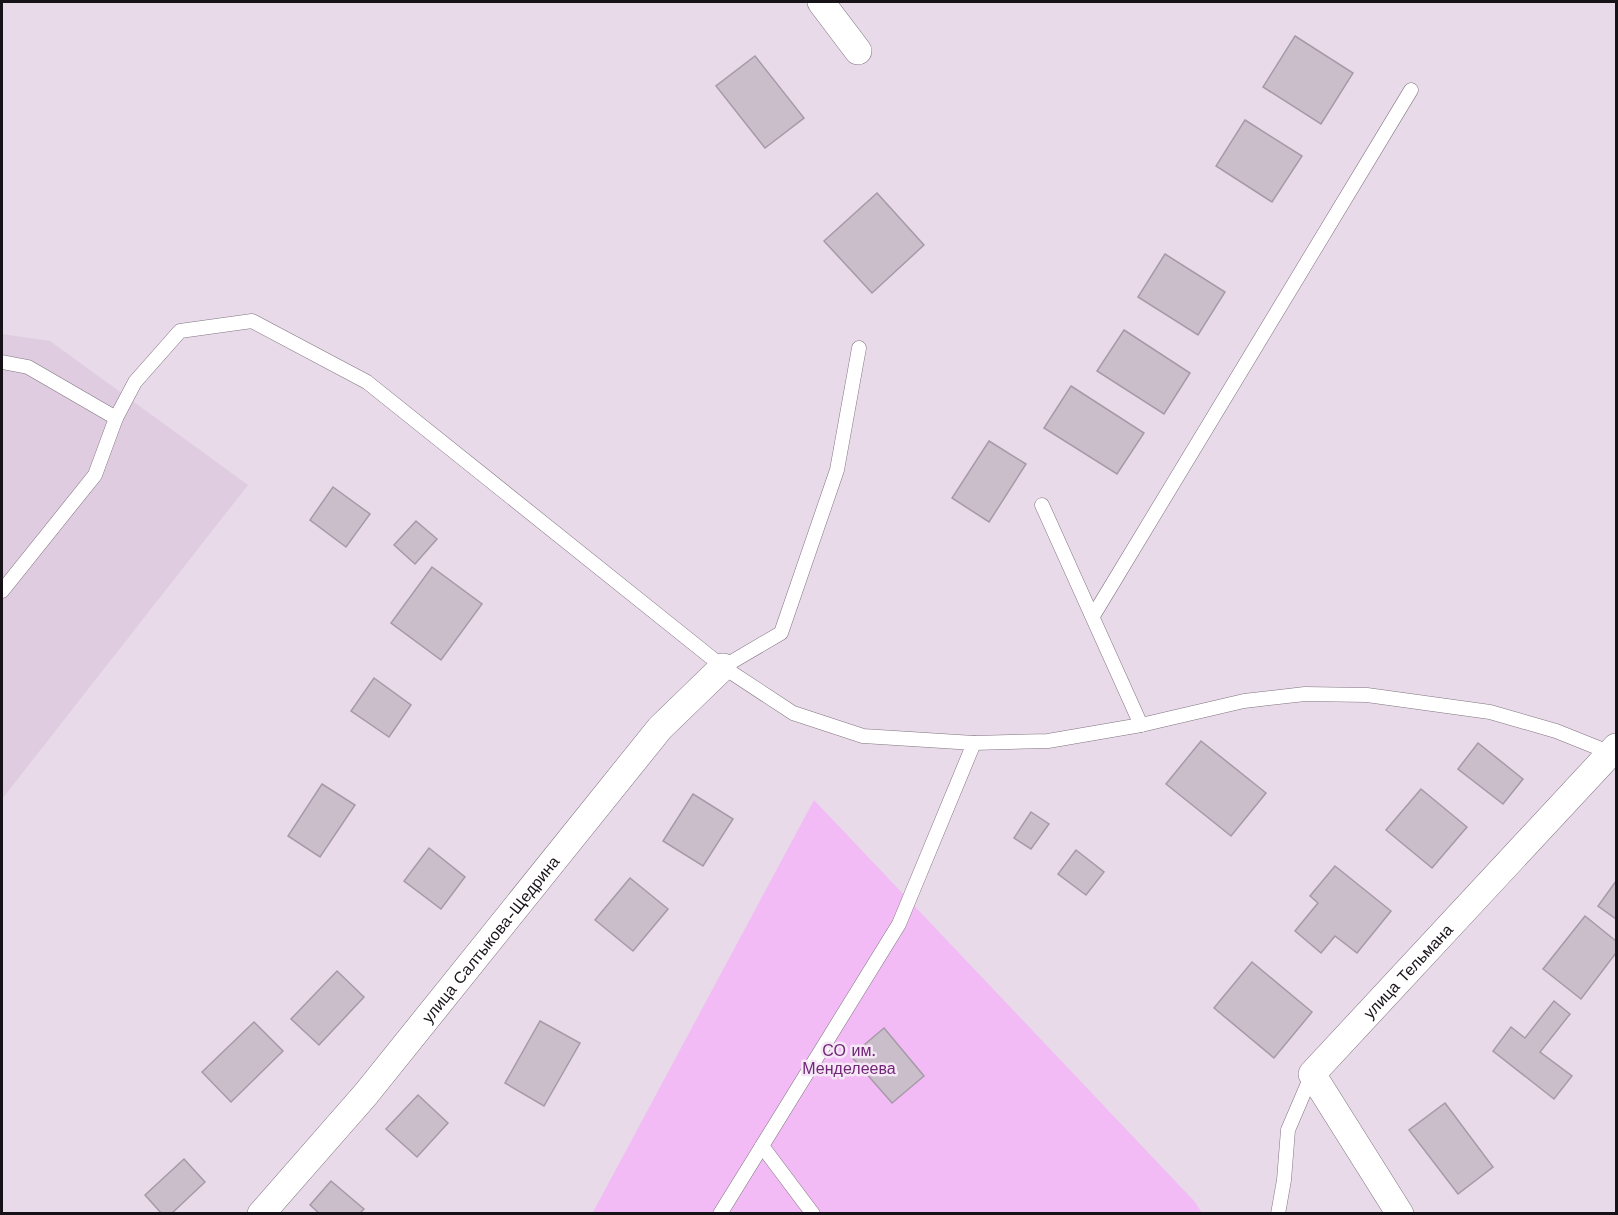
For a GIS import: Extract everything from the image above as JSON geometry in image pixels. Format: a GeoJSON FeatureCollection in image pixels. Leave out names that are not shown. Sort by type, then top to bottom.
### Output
{"type":"FeatureCollection","features":[{"type":"Feature","properties":{"kind":"street"},"geometry":{"type":"LineString","coordinates":[[821,2],[858,51]]}},
{"type":"Feature","properties":{"kind":"street","name":"улица Салтыкова-Щедрина"},"geometry":{"type":"LineString","coordinates":[[261,1214],[366,1094],[660,728],[723,667]]}},
{"type":"Feature","properties":{"kind":"street","name":"улица Тельмана"},"geometry":{"type":"LineString","coordinates":[[1312,1074],[1615,753]]}},
{"type":"Feature","properties":{"kind":"street"},"geometry":{"type":"LineString","coordinates":[[1312,1074],[1400,1214]]}},
{"type":"Feature","properties":{"kind":"lane"},"geometry":{"type":"LineString","coordinates":[[1093,616],[1411,90]]}},
{"type":"Feature","properties":{"kind":"lane"},"geometry":{"type":"LineString","coordinates":[[2,591],[95,475],[116,418],[135,382],[180,331],[252,321],[367,382],[723,667],[793,713],[863,736],[974,743],[1048,741],[1141,725],[1244,701],[1305,694],[1367,695],[1490,712],[1556,731],[1615,753]]}},
{"type":"Feature","properties":{"kind":"lane"},"geometry":{"type":"LineString","coordinates":[[723,667],[781,633],[837,470],[859,348]]}},
{"type":"Feature","properties":{"kind":"lane"},"geometry":{"type":"LineString","coordinates":[[2,362],[28,367],[116,418]]}},
{"type":"Feature","properties":{"kind":"lane"},"geometry":{"type":"LineString","coordinates":[[1042,505],[1141,725]]}},
{"type":"Feature","properties":{"kind":"lane"},"geometry":{"type":"LineString","coordinates":[[720,1214],[899,924],[974,743]]}},
{"type":"Feature","properties":{"kind":"lane"},"geometry":{"type":"LineString","coordinates":[[1278,1214],[1284,1180],[1288,1130],[1312,1074]]}},
{"type":"Feature","properties":{"kind":"lane"},"geometry":{"type":"LineString","coordinates":[[762,1146],[813,1214]]}},
{"type":"Feature","properties":{"kind":"shaded area"},"geometry":{"type":"Polygon","coordinates":[[[2,334],[50,341],[248,485],[2,799],[2,334]]]}},
{"type":"Feature","properties":{"kind":"green space","name":"СО им. Менделеева"},"geometry":{"type":"Polygon","coordinates":[[[814,800],[1195,1202],[1202,1213],[592,1214],[814,800]]]}},
{"type":"Feature","properties":{"kind":"building"},"geometry":{"type":"Polygon","coordinates":[[[1295,36],[1353,73],[1321,124],[1263,87],[1295,36]]]}},
{"type":"Feature","properties":{"kind":"building"},"geometry":{"type":"Polygon","coordinates":[[[755,56],[804,118],[765,148],[716,86],[755,56]]]}},
{"type":"Feature","properties":{"kind":"building"},"geometry":{"type":"Polygon","coordinates":[[[1245,120],[1302,156],[1272,202],[1216,166],[1245,120]]]}},
{"type":"Feature","properties":{"kind":"building"},"geometry":{"type":"Polygon","coordinates":[[[877,193],[924,245],[872,293],[824,241],[877,193]]]}},
{"type":"Feature","properties":{"kind":"building"},"geometry":{"type":"Polygon","coordinates":[[[1165,254],[1225,292],[1198,335],[1138,297],[1165,254]]]}},
{"type":"Feature","properties":{"kind":"building"},"geometry":{"type":"Polygon","coordinates":[[[1124,330],[1190,373],[1164,414],[1097,371],[1124,330]]]}},
{"type":"Feature","properties":{"kind":"building"},"geometry":{"type":"Polygon","coordinates":[[[1071,386],[1144,433],[1117,474],[1044,428],[1071,386]]]}},
{"type":"Feature","properties":{"kind":"building"},"geometry":{"type":"Polygon","coordinates":[[[989,441],[1026,464],[989,522],[952,498],[989,441]]]}},
{"type":"Feature","properties":{"kind":"building"},"geometry":{"type":"Polygon","coordinates":[[[333,487],[370,514],[346,547],[310,520],[333,487]]]}},
{"type":"Feature","properties":{"kind":"building"},"geometry":{"type":"Polygon","coordinates":[[[416,521],[437,539],[415,564],[394,545],[416,521]]]}},
{"type":"Feature","properties":{"kind":"building"},"geometry":{"type":"Polygon","coordinates":[[[432,567],[482,604],[441,660],[391,623],[432,567]]]}},
{"type":"Feature","properties":{"kind":"building"},"geometry":{"type":"Polygon","coordinates":[[[374,678],[411,705],[389,737],[351,711],[374,678]]]}},
{"type":"Feature","properties":{"kind":"building"},"geometry":{"type":"Polygon","coordinates":[[[1201,741],[1266,793],[1231,836],[1166,784],[1201,741]]]}},
{"type":"Feature","properties":{"kind":"building"},"geometry":{"type":"Polygon","coordinates":[[[1478,743],[1523,779],[1503,804],[1458,769],[1478,743]]]}},
{"type":"Feature","properties":{"kind":"building"},"geometry":{"type":"Polygon","coordinates":[[[322,784],[355,805],[320,857],[288,836],[322,784]]]}},
{"type":"Feature","properties":{"kind":"building"},"geometry":{"type":"Polygon","coordinates":[[[1421,789],[1467,827],[1432,868],[1386,830],[1421,789]]]}},
{"type":"Feature","properties":{"kind":"building"},"geometry":{"type":"Polygon","coordinates":[[[693,794],[733,819],[703,866],[663,841],[693,794]]]}},
{"type":"Feature","properties":{"kind":"building"},"geometry":{"type":"Polygon","coordinates":[[[1031,812],[1049,824],[1031,849],[1014,838],[1031,812]]]}},
{"type":"Feature","properties":{"kind":"building"},"geometry":{"type":"Polygon","coordinates":[[[429,848],[465,877],[441,909],[404,881],[429,848]]]}},
{"type":"Feature","properties":{"kind":"building"},"geometry":{"type":"Polygon","coordinates":[[[1076,850],[1104,872],[1086,895],[1058,874],[1076,850]]]}},
{"type":"Feature","properties":{"kind":"building"},"geometry":{"type":"Polygon","coordinates":[[[1335,866],[1391,911],[1357,953],[1335,936],[1321,953],[1295,931],[1318,903],[1310,896],[1335,866]]]}},
{"type":"Feature","properties":{"kind":"building"},"geometry":{"type":"Polygon","coordinates":[[[630,878],[668,909],[633,951],[595,920],[630,878]]]}},
{"type":"Feature","properties":{"kind":"building"},"geometry":{"type":"Polygon","coordinates":[[[1616,881],[1616,919],[1598,906],[1616,881]]]}},
{"type":"Feature","properties":{"kind":"building"},"geometry":{"type":"Polygon","coordinates":[[[1585,916],[1616,941],[1616,953],[1581,999],[1543,969],[1585,916]]]}},
{"type":"Feature","properties":{"kind":"building"},"geometry":{"type":"Polygon","coordinates":[[[1252,962],[1312,1012],[1274,1058],[1214,1008],[1252,962]]]}},
{"type":"Feature","properties":{"kind":"building"},"geometry":{"type":"Polygon","coordinates":[[[337,971],[364,997],[319,1045],[291,1019],[337,971]]]}},
{"type":"Feature","properties":{"kind":"building"},"geometry":{"type":"Polygon","coordinates":[[[1554,1001],[1570,1014],[1540,1052],[1572,1076],[1554,1099],[1493,1051],[1511,1027],[1525,1038],[1554,1001]]]}},
{"type":"Feature","properties":{"kind":"building"},"geometry":{"type":"Polygon","coordinates":[[[540,1021],[580,1043],[544,1106],[505,1083],[540,1021]]]}},
{"type":"Feature","properties":{"kind":"building"},"geometry":{"type":"Polygon","coordinates":[[[254,1022],[283,1051],[231,1102],[202,1072],[254,1022]]]}},
{"type":"Feature","properties":{"kind":"building"},"geometry":{"type":"Polygon","coordinates":[[[884,1028],[924,1076],[892,1103],[851,1056],[884,1028]]]}},
{"type":"Feature","properties":{"kind":"building"},"geometry":{"type":"Polygon","coordinates":[[[418,1095],[448,1123],[417,1157],[386,1129],[418,1095]]]}},
{"type":"Feature","properties":{"kind":"building"},"geometry":{"type":"Polygon","coordinates":[[[1445,1103],[1493,1167],[1458,1194],[1409,1130],[1445,1103]]]}},
{"type":"Feature","properties":{"kind":"building"},"geometry":{"type":"Polygon","coordinates":[[[184,1159],[205,1182],[171,1214],[162,1214],[145,1195],[184,1159]]]}},
{"type":"Feature","properties":{"kind":"building"},"geometry":{"type":"Polygon","coordinates":[[[331,1181],[364,1209],[359,1214],[320,1214],[310,1205],[331,1181]]]}}]}
